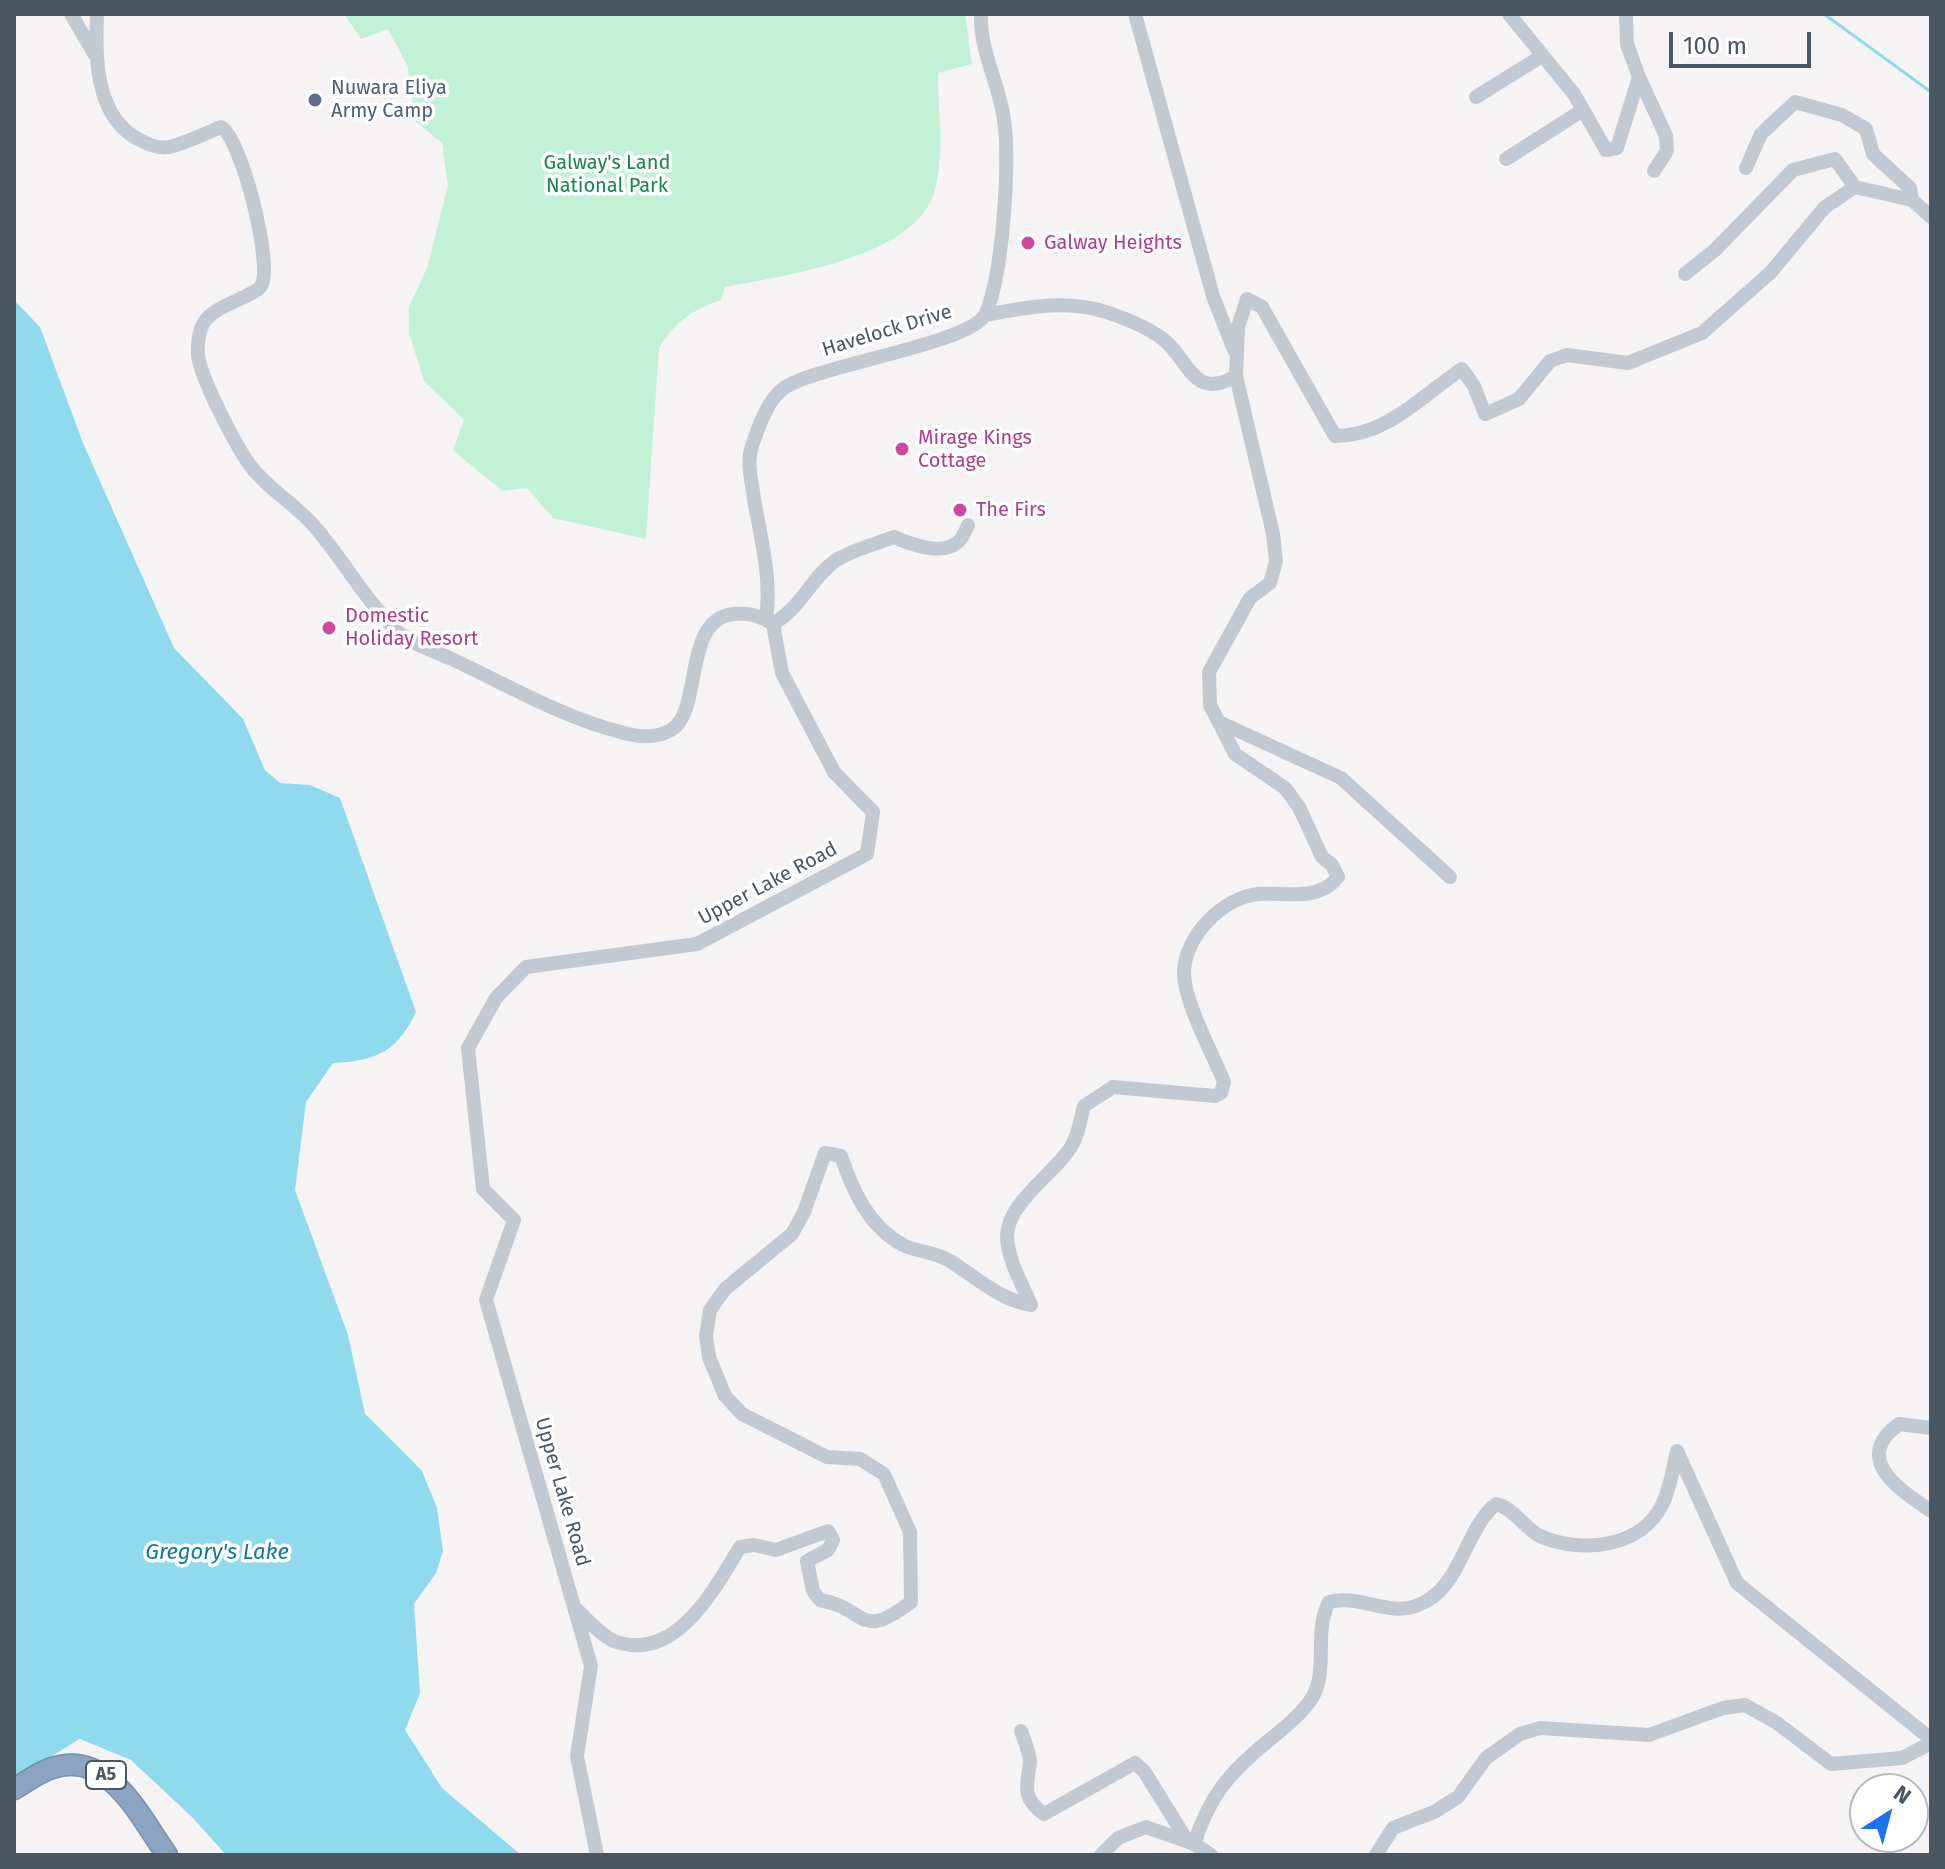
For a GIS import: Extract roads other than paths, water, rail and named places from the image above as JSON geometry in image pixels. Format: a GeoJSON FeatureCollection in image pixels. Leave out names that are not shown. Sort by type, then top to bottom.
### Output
{"type":"FeatureCollection","features":[{"type":"Feature","properties":{"kind":"highway","name":"A5"},"geometry":{"type":"LineString","coordinates":[[14,1789],[51,1768],[85,1765],[108,1776],[119,1788],[167,1855]]}},
{"type":"Feature","properties":{"kind":"street"},"geometry":{"type":"LineString","coordinates":[[71,14],[95,55]]}},
{"type":"Feature","properties":{"kind":"street"},"geometry":{"type":"LineString","coordinates":[[97,14],[95,55],[108,110],[133,137],[152,146],[167,147],[221,127],[236,144],[244,179],[256,207],[265,270],[256,290],[209,315],[202,323],[198,359],[226,423],[253,468],[314,526],[362,592],[400,634],[565,713],[624,733],[649,737],[672,730],[683,717],[695,659],[711,626],[727,614],[745,613],[769,621],[793,611],[808,589],[836,560],[894,537],[915,546],[946,547],[958,542],[968,525]]}},
{"type":"Feature","properties":{"kind":"street"},"geometry":{"type":"LineString","coordinates":[[981,14],[1005,121],[1006,172],[997,266],[986,315],[1037,306],[1070,305],[1106,311],[1165,341],[1195,379],[1208,384],[1236,376]]}},
{"type":"Feature","properties":{"kind":"street"},"geometry":{"type":"LineString","coordinates":[[1135,14],[1213,296],[1235,354]]}},
{"type":"Feature","properties":{"kind":"street"},"geometry":{"type":"LineString","coordinates":[[1509,14],[1574,94],[1606,150],[1617,148],[1639,77]]}},
{"type":"Feature","properties":{"kind":"street"},"geometry":{"type":"LineString","coordinates":[[1626,14],[1627,44],[1666,136],[1667,151],[1654,171]]}},
{"type":"Feature","properties":{"kind":"street"},"geometry":{"type":"LineString","coordinates":[[1476,97],[1542,56]]}},
{"type":"Feature","properties":{"kind":"street"},"geometry":{"type":"LineString","coordinates":[[1746,168],[1761,134],[1795,102],[1842,115],[1866,129],[1873,154],[1910,188],[1912,200]]}},
{"type":"Feature","properties":{"kind":"street"},"geometry":{"type":"LineString","coordinates":[[1506,159],[1583,110]]}},
{"type":"Feature","properties":{"kind":"street"},"geometry":{"type":"LineString","coordinates":[[1685,274],[1715,250],[1793,170],[1835,159],[1855,187],[1912,200],[1931,217]]}},
{"type":"Feature","properties":{"kind":"street"},"geometry":{"type":"LineString","coordinates":[[575,1608],[612,1640],[655,1644],[669,1638],[711,1594],[740,1547],[754,1545],[776,1550],[828,1531],[833,1540],[828,1550],[807,1561],[813,1591],[820,1600],[840,1604],[863,1622],[875,1623],[911,1602],[910,1532],[884,1474],[860,1459],[827,1457],[742,1414],[725,1396],[709,1357],[706,1336],[710,1310],[725,1289],[792,1234],[804,1212],[825,1153],[841,1156],[855,1194],[876,1224],[904,1245],[946,1258],[1013,1302],[1031,1305],[1010,1254],[1007,1234],[1013,1216],[1074,1143],[1084,1106],[1113,1087],[1215,1096],[1221,1093],[1224,1082],[1188,994],[1184,972],[1198,932],[1211,917],[1256,894],[1300,896],[1331,887],[1338,877],[1332,865],[1322,857],[1299,807],[1285,788],[1235,754],[1210,705],[1209,672],[1250,598],[1270,583],[1276,561],[1273,534],[1236,376],[1238,327],[1247,299],[1262,307],[1335,436],[1347,436],[1392,421],[1417,406],[1438,385],[1462,369],[1485,414],[1519,399],[1550,361],[1567,355],[1628,363],[1702,333],[1771,272],[1825,207],[1855,187]]}},
{"type":"Feature","properties":{"kind":"street","name":"Havelock Drive"},"geometry":{"type":"LineString","coordinates":[[769,621],[770,595],[748,465],[765,414],[781,390],[807,376],[945,338],[978,323],[986,315]]}},
{"type":"Feature","properties":{"kind":"street","name":"Upper Lake Road"},"geometry":{"type":"LineString","coordinates":[[597,1855],[577,1756],[591,1666],[486,1300],[514,1220],[483,1189],[468,1048],[496,998],[526,967],[697,944],[867,854],[873,812],[834,772],[782,673],[769,621]]}},
{"type":"Feature","properties":{"kind":"street"},"geometry":{"type":"LineString","coordinates":[[1218,722],[1341,778],[1450,877]]}},
{"type":"Feature","properties":{"kind":"street"},"geometry":{"type":"LineString","coordinates":[[1931,1428],[1899,1424],[1886,1433],[1880,1447],[1882,1469],[1889,1482],[1931,1511]]}},
{"type":"Feature","properties":{"kind":"street"},"geometry":{"type":"LineString","coordinates":[[1191,1843],[1218,1789],[1243,1762],[1296,1717],[1314,1695],[1320,1666],[1320,1618],[1329,1602],[1339,1599],[1396,1608],[1416,1606],[1452,1576],[1485,1513],[1496,1504],[1507,1506],[1542,1536],[1565,1543],[1582,1547],[1624,1540],[1648,1524],[1662,1505],[1677,1451],[1737,1583],[1931,1741],[1902,1758],[1831,1764],[1777,1723],[1745,1705],[1723,1708],[1649,1735],[1577,1733],[1556,1727],[1540,1728],[1520,1734],[1486,1758],[1458,1797],[1434,1812],[1393,1828],[1376,1855]]}},
{"type":"Feature","properties":{"kind":"street"},"geometry":{"type":"LineString","coordinates":[[1021,1731],[1030,1759],[1024,1785],[1034,1807],[1044,1814],[1135,1763],[1144,1771],[1191,1843]]}},
{"type":"Feature","properties":{"kind":"street"},"geometry":{"type":"LineString","coordinates":[[1101,1855],[1118,1838],[1146,1827],[1191,1843],[1211,1855]]}},
{"type":"Feature","properties":{"kind":"water","name":"Gregory's Lake"},"geometry":{"type":"Polygon","coordinates":[[[14,300],[40,327],[83,443],[174,648],[243,719],[265,770],[280,783],[310,785],[340,798],[416,1012],[401,1037],[384,1052],[361,1060],[333,1063],[306,1102],[295,1190],[348,1335],[365,1414],[422,1471],[437,1508],[443,1551],[436,1573],[414,1604],[420,1693],[405,1730],[442,1788],[521,1855],[226,1855],[193,1818],[131,1760],[80,1739],[14,1779],[14,300]]]}},
{"type":"Feature","properties":{"kind":"waterway"},"geometry":{"type":"LineString","coordinates":[[1824,14],[1931,92]]}},
{"type":"Feature","properties":{"kind":"place","name":"Nuwara Eliya Army Camp"},"geometry":{"type":"Point","coordinates":[315,100]}},
{"type":"Feature","properties":{"kind":"place","name":"Galway Heights"},"geometry":{"type":"Point","coordinates":[1028,243]}},
{"type":"Feature","properties":{"kind":"place","name":"Mirage Kings Cottage"},"geometry":{"type":"Point","coordinates":[902,449]}},
{"type":"Feature","properties":{"kind":"place","name":"The Firs"},"geometry":{"type":"Point","coordinates":[960,510]}},
{"type":"Feature","properties":{"kind":"place","name":"Domestic Holiday Resort"},"geometry":{"type":"Point","coordinates":[329,628]}},
{"type":"Feature","properties":{"kind":"park label","name":"Galway's Land National Park"},"geometry":{"type":"Point","coordinates":[607,174]}}]}
